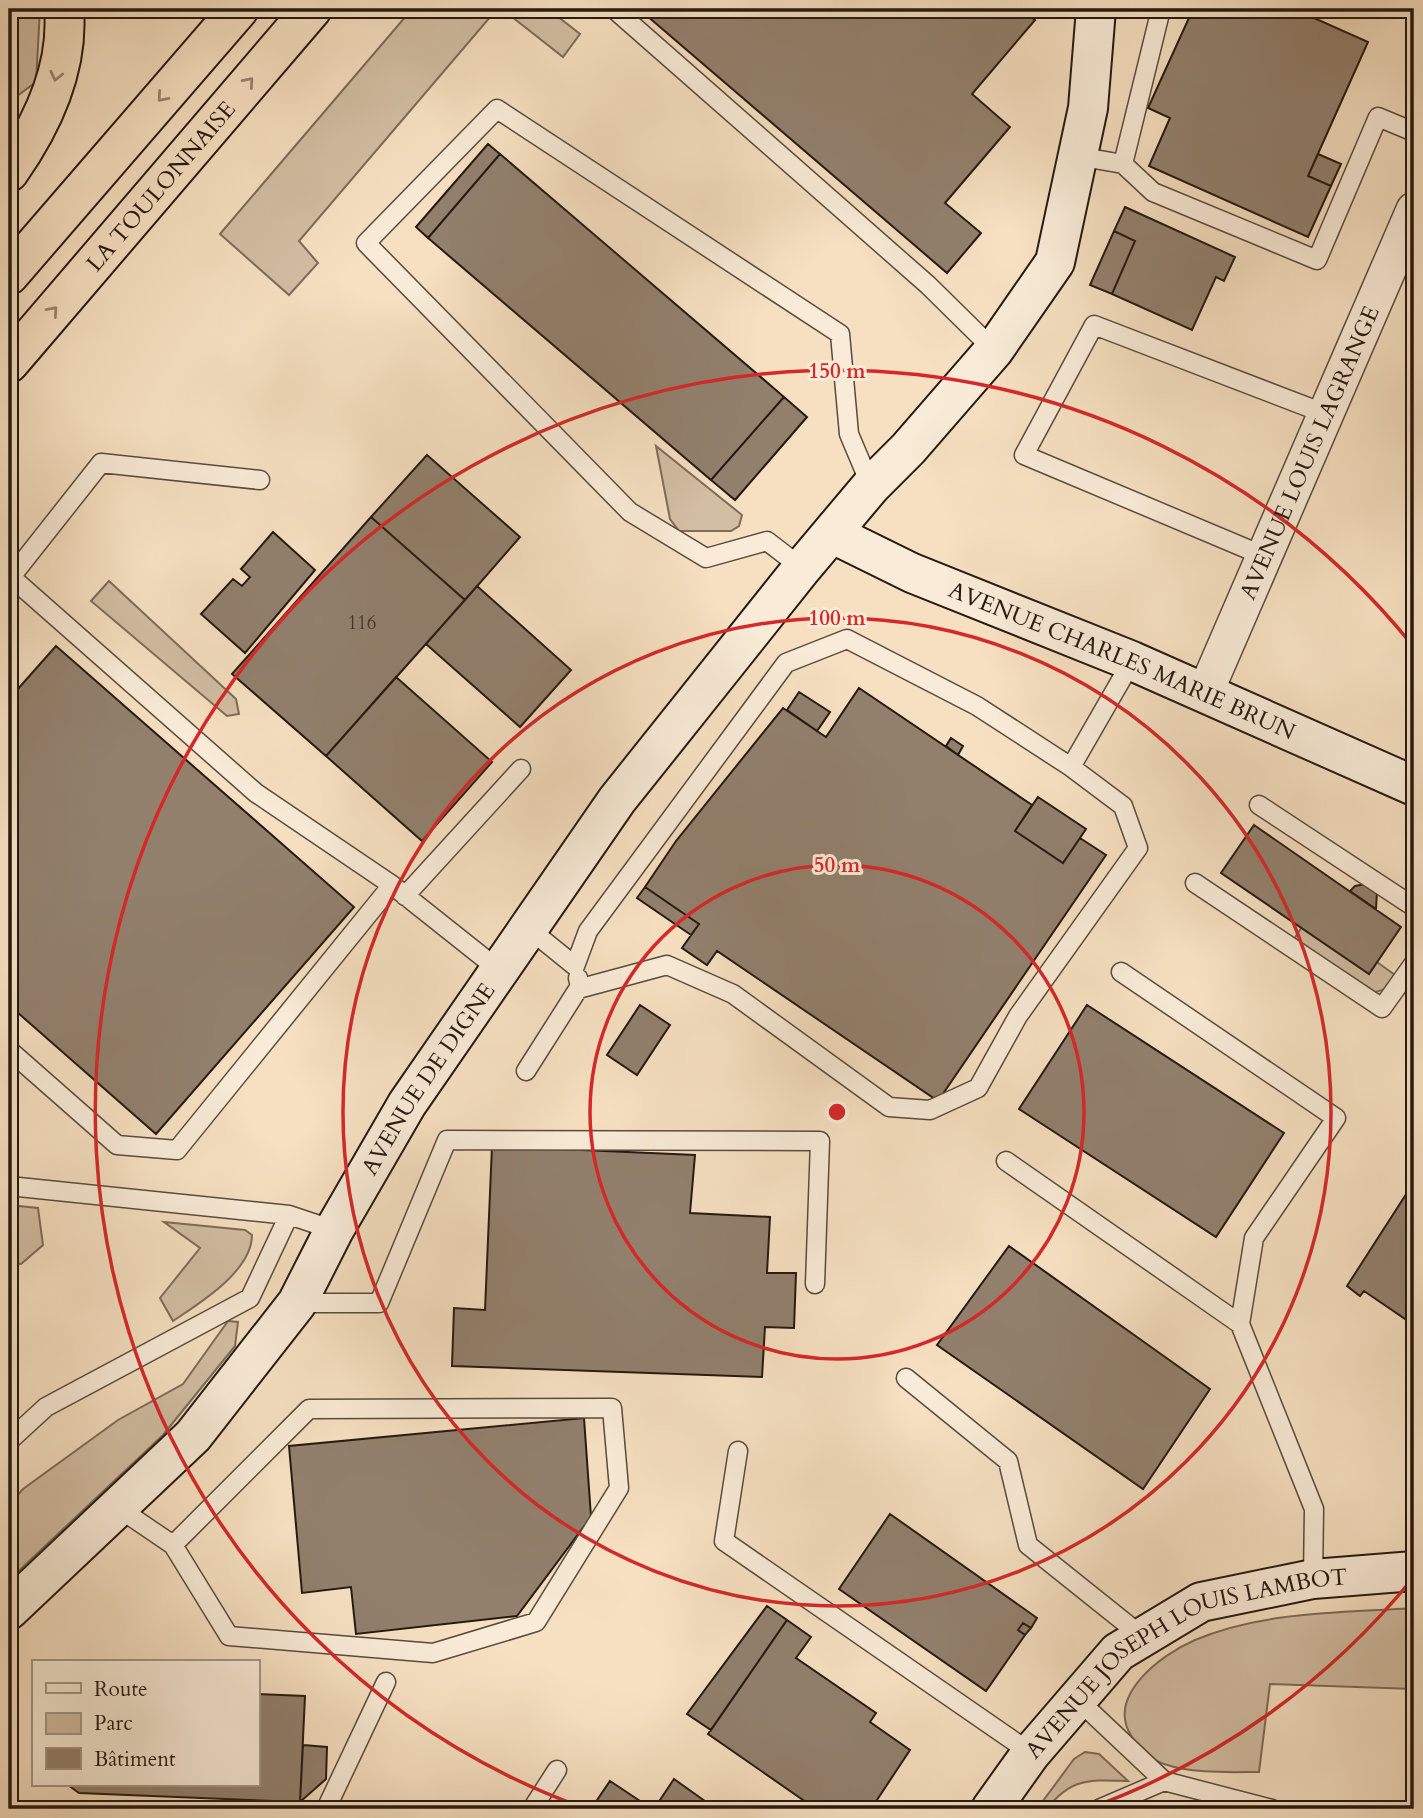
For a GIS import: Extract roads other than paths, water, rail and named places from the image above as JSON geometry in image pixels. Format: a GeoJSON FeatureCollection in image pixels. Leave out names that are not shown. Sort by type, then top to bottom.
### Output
{"type":"FeatureCollection","features":[{"type":"Feature","properties":{"kind":"highway"},"geometry":{"type":"LineString","coordinates":[[9,172],[48,106],[62,44],[64,9]]}},
{"type":"Feature","properties":{"kind":"highway"},"geometry":{"type":"LineString","coordinates":[[9,275],[239,9]]}},
{"type":"Feature","properties":{"kind":"highway","name":"LA TOULONNAISE"},"geometry":{"type":"LineString","coordinates":[[9,363],[312,9]]}},
{"type":"Feature","properties":{"kind":"street","name":"AVENUE DE DIGNE"},"geometry":{"type":"LineString","coordinates":[[9,1610],[193,1436],[297,1303],[334,1230],[408,1104],[617,800],[802,568],[871,486],[908,449],[994,350],[1055,262],[1088,108],[1096,9]]}},
{"type":"Feature","properties":{"kind":"street","name":"AVENUE LOUIS LAGRANGE"},"geometry":{"type":"LineString","coordinates":[[1205,693],[1414,210]]}},
{"type":"Feature","properties":{"kind":"street","name":"AVENUE CHARLES MARIE BRUN"},"geometry":{"type":"LineString","coordinates":[[835,529],[847,541],[912,573],[1132,661],[1414,786]]}},
{"type":"Feature","properties":{"kind":"street","name":"AVENUE JOSEPH LOUIS LAMBOT"},"geometry":{"type":"LineString","coordinates":[[991,1809],[1031,1753],[1118,1652],[1201,1602],[1312,1579],[1414,1571]]}},
{"type":"Feature","properties":{"kind":"lane"},"geometry":{"type":"LineString","coordinates":[[614,9],[928,285],[994,350]]}},
{"type":"Feature","properties":{"kind":"lane"},"geometry":{"type":"LineString","coordinates":[[1122,164],[1161,9]]}},
{"type":"Feature","properties":{"kind":"lane"},"geometry":{"type":"LineString","coordinates":[[802,568],[767,541],[706,558],[630,512],[366,243],[497,109],[840,334],[849,434],[871,486]]}},
{"type":"Feature","properties":{"kind":"lane"},"geometry":{"type":"LineString","coordinates":[[1077,156],[1122,164],[1153,192],[1317,260],[1378,117],[1414,132]]}},
{"type":"Feature","properties":{"kind":"lane"},"geometry":{"type":"LineString","coordinates":[[1264,556],[1024,455],[1094,325],[1326,414]]}},
{"type":"Feature","properties":{"kind":"lane"},"geometry":{"type":"LineString","coordinates":[[260,480],[101,463],[10,578],[256,793],[399,890],[499,970]]}},
{"type":"Feature","properties":{"kind":"lane"},"geometry":{"type":"LineString","coordinates":[[526,1071],[578,989],[580,986],[575,966],[588,931],[786,663],[847,639],[977,706],[1072,767],[1122,806],[1138,848],[1018,1016],[978,1088],[930,1110],[889,1107],[733,994],[667,965],[578,989]]}},
{"type":"Feature","properties":{"kind":"lane"},"geometry":{"type":"LineString","coordinates":[[1072,767],[1132,661]]}},
{"type":"Feature","properties":{"kind":"lane"},"geometry":{"type":"LineString","coordinates":[[9,1051],[117,1145],[177,1150],[399,890],[521,769]]}},
{"type":"Feature","properties":{"kind":"lane"},"geometry":{"type":"LineString","coordinates":[[1259,805],[1414,907]]}},
{"type":"Feature","properties":{"kind":"lane"},"geometry":{"type":"LineString","coordinates":[[1195,883],[1382,1008],[1414,963]]}},
{"type":"Feature","properties":{"kind":"lane"},"geometry":{"type":"LineString","coordinates":[[528,928],[575,966]]}},
{"type":"Feature","properties":{"kind":"lane"},"geometry":{"type":"LineString","coordinates":[[1121,972],[1336,1118],[1254,1238],[1240,1324],[1314,1509],[1312,1579]]}},
{"type":"Feature","properties":{"kind":"lane"},"geometry":{"type":"LineString","coordinates":[[297,1303],[379,1303],[447,1140],[820,1142],[815,1283]]}},
{"type":"Feature","properties":{"kind":"lane"},"geometry":{"type":"LineString","coordinates":[[1006,1161],[1240,1324]]}},
{"type":"Feature","properties":{"kind":"lane"},"geometry":{"type":"LineString","coordinates":[[9,1186],[289,1215],[334,1230]]}},
{"type":"Feature","properties":{"kind":"lane"},"geometry":{"type":"LineString","coordinates":[[9,1441],[46,1407],[250,1298],[289,1215]]}},
{"type":"Feature","properties":{"kind":"lane"},"geometry":{"type":"LineString","coordinates":[[906,1378],[1008,1461],[1028,1545],[1143,1637]]}},
{"type":"Feature","properties":{"kind":"lane"},"geometry":{"type":"LineString","coordinates":[[117,1507],[173,1545],[229,1636],[433,1653],[536,1622],[619,1488],[612,1408],[309,1409],[173,1545]]}},
{"type":"Feature","properties":{"kind":"lane"},"geometry":{"type":"LineString","coordinates":[[738,1451],[724,1541],[1031,1753]]}},
{"type":"Feature","properties":{"kind":"lane"},"geometry":{"type":"LineString","coordinates":[[326,1809],[386,1682]]}},
{"type":"Feature","properties":{"kind":"lane"},"geometry":{"type":"LineString","coordinates":[[1076,1698],[1164,1781],[1272,1809]]}},
{"type":"Feature","properties":{"kind":"lane"},"geometry":{"type":"LineString","coordinates":[[532,1809],[556,1770]]}},
{"type":"Feature","properties":{"kind":"lane"},"geometry":{"type":"LineString","coordinates":[[1099,1809],[1164,1781]]}}]}
